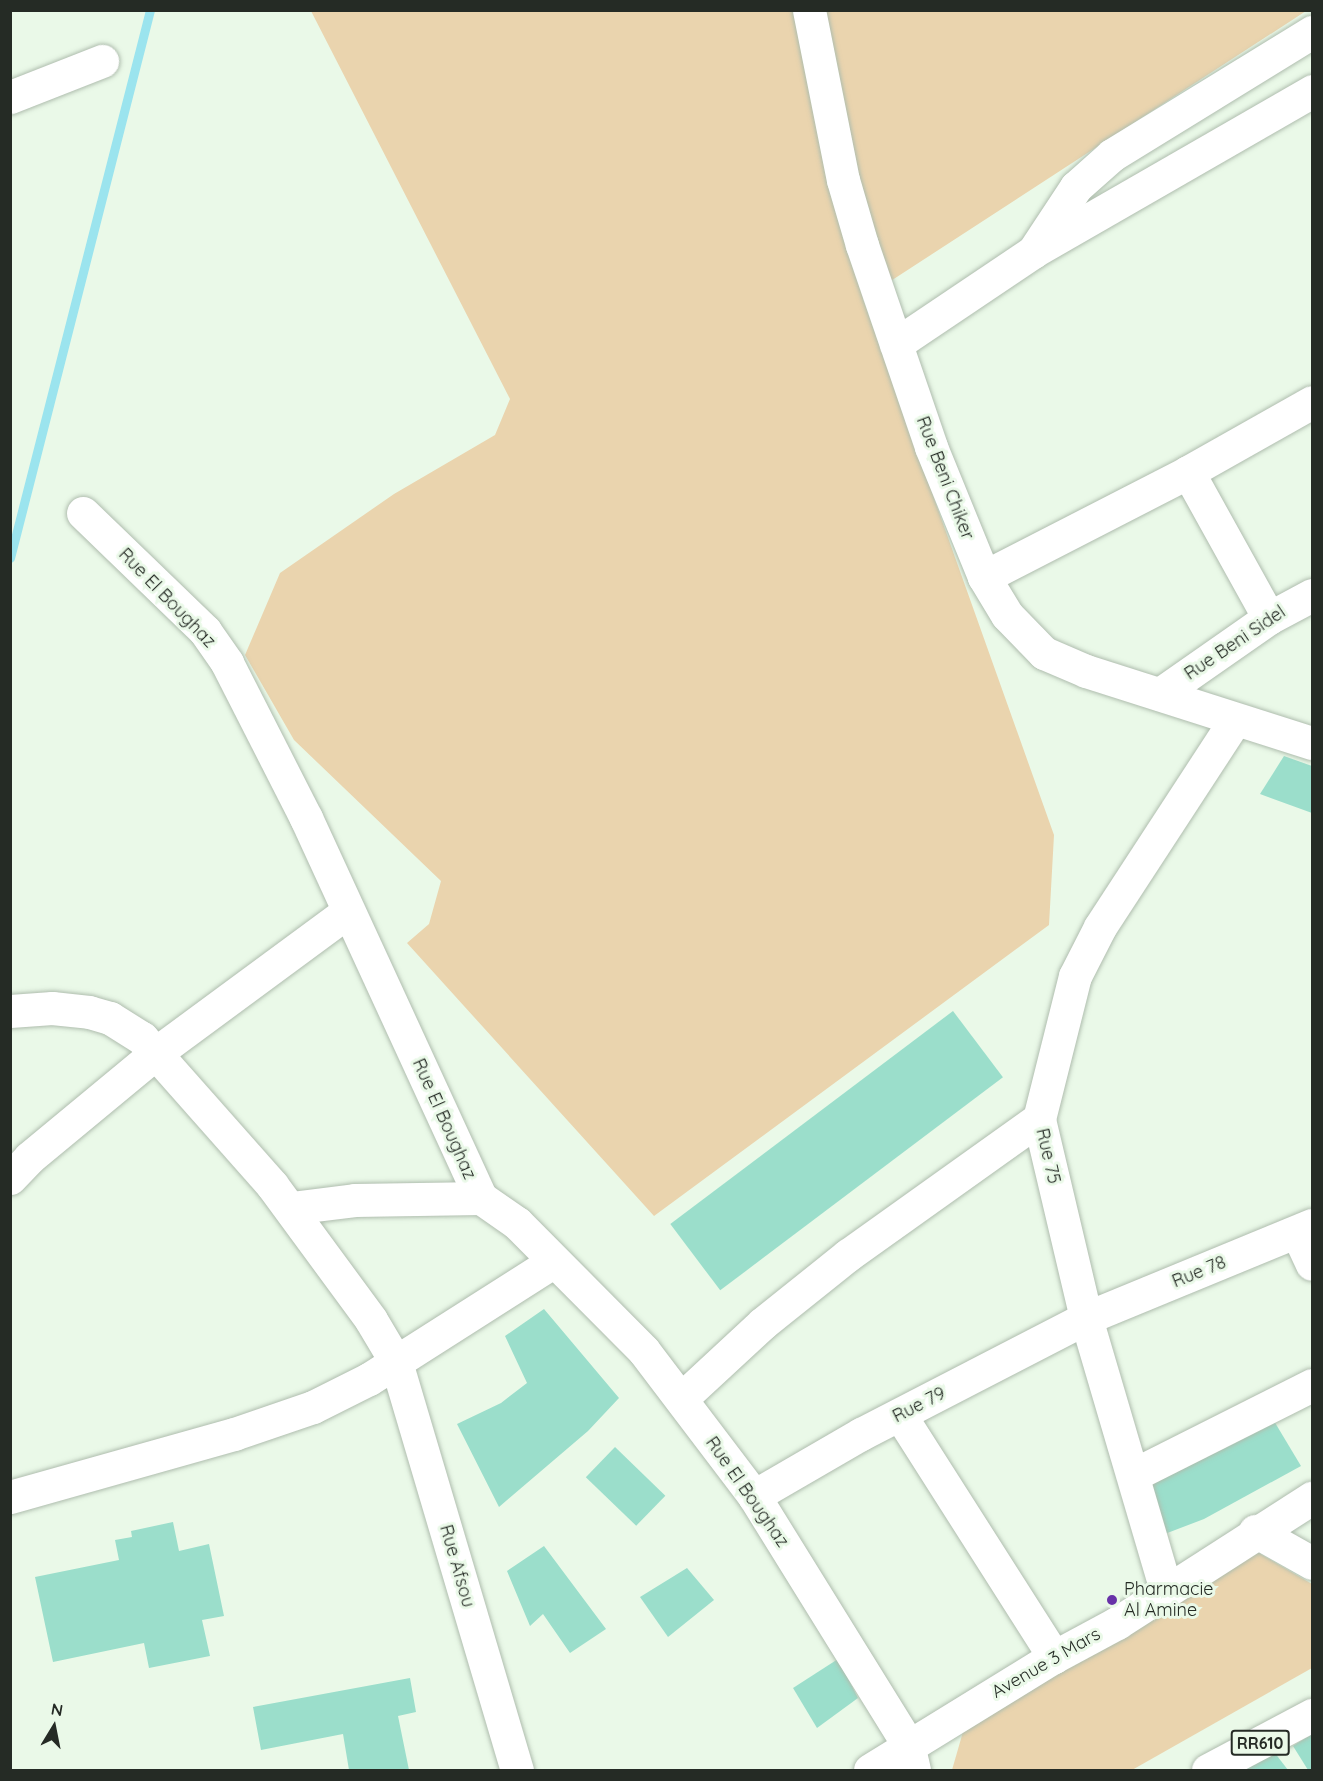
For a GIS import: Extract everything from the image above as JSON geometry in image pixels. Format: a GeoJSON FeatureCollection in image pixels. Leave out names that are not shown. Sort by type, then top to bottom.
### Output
{"type":"FeatureCollection","features":[{"type":"Feature","properties":{"kind":"street","name":"Rue Beni Chiker"},"geometry":{"type":"LineString","coordinates":[[809,10],[843,180],[896,344],[931,447],[984,578],[1012,622],[1044,653],[1234,720],[1312,743]]}},
{"type":"Feature","properties":{"kind":"street"},"geometry":{"type":"LineString","coordinates":[[1033,252],[1076,187],[1112,155],[1312,32]]}},
{"type":"Feature","properties":{"kind":"street"},"geometry":{"type":"LineString","coordinates":[[10,97],[102,62]]}},
{"type":"Feature","properties":{"kind":"street"},"geometry":{"type":"LineString","coordinates":[[896,344],[1033,252],[1312,90]]}},
{"type":"Feature","properties":{"kind":"street"},"geometry":{"type":"LineString","coordinates":[[984,578],[1188,472],[1312,402]]}},
{"type":"Feature","properties":{"kind":"street"},"geometry":{"type":"LineString","coordinates":[[1188,472],[1269,618]]}},
{"type":"Feature","properties":{"kind":"street","name":"Rue El Boughaz"},"geometry":{"type":"LineString","coordinates":[[83,513],[205,631],[227,663],[306,818],[347,912],[482,1198],[517,1223],[644,1351],[754,1496],[911,1757]]}},
{"type":"Feature","properties":{"kind":"street","name":"Rue Beni Sidel"},"geometry":{"type":"LineString","coordinates":[[1160,694],[1269,618],[1312,595]]}},
{"type":"Feature","properties":{"kind":"street","name":"Rue 75"},"geometry":{"type":"LineString","coordinates":[[1166,1590],[1086,1318],[1039,1119],[1075,976],[1100,927],[1234,720]]}},
{"type":"Feature","properties":{"kind":"street"},"geometry":{"type":"LineString","coordinates":[[10,1178],[29,1158],[156,1053],[347,912]]}},
{"type":"Feature","properties":{"kind":"street","name":"Rue Afsou"},"geometry":{"type":"LineString","coordinates":[[10,1011],[52,1008],[110,1018],[142,1038],[291,1208],[396,1362],[517,1770]]}},
{"type":"Feature","properties":{"kind":"street"},"geometry":{"type":"LineString","coordinates":[[681,1400],[763,1323],[840,1262],[1039,1119]]}},
{"type":"Feature","properties":{"kind":"street"},"geometry":{"type":"LineString","coordinates":[[291,1208],[355,1200],[482,1198]]}},
{"type":"Feature","properties":{"kind":"street"},"geometry":{"type":"LineString","coordinates":[[1305,1228],[1312,1264]]}},
{"type":"Feature","properties":{"kind":"street","name":"Rue 78"},"geometry":{"type":"LineString","coordinates":[[1086,1318],[1305,1228]]}},
{"type":"Feature","properties":{"kind":"street"},"geometry":{"type":"LineString","coordinates":[[10,1497],[234,1434],[313,1407],[396,1362],[554,1261]]}},
{"type":"Feature","properties":{"kind":"street","name":"Rue 79"},"geometry":{"type":"LineString","coordinates":[[754,1496],[900,1415],[1086,1318]]}},
{"type":"Feature","properties":{"kind":"street"},"geometry":{"type":"LineString","coordinates":[[1133,1475],[1312,1385]]}},
{"type":"Feature","properties":{"kind":"street"},"geometry":{"type":"LineString","coordinates":[[900,1415],[1054,1657]]}},
{"type":"Feature","properties":{"kind":"street","name":"Avenue 3 Mars"},"geometry":{"type":"LineString","coordinates":[[870,1770],[911,1757],[1054,1657],[1166,1590],[1255,1531],[1312,1498]]}},
{"type":"Feature","properties":{"kind":"street"},"geometry":{"type":"LineString","coordinates":[[1255,1531],[1312,1563]]}},
{"type":"Feature","properties":{"kind":"street","name":"RR610"},"geometry":{"type":"LineString","coordinates":[[1208,1770],[1312,1715]]}},
{"type":"Feature","properties":{"kind":"shaded area"},"geometry":{"type":"Polygon","coordinates":[[[311,11],[1306,11],[863,299],[1054,835],[1049,925],[654,1216],[407,943],[429,924],[441,881],[294,740],[245,655],[280,573],[394,494],[495,435],[510,399],[311,11]]]}},
{"type":"Feature","properties":{"kind":"shaded area"},"geometry":{"type":"Polygon","coordinates":[[[1257,1552],[1312,1584],[1312,1668],[1132,1770],[952,1770],[969,1711],[1257,1552]]]}},
{"type":"Feature","properties":{"kind":"building"},"geometry":{"type":"Polygon","coordinates":[[[1284,756],[1312,766],[1312,813],[1260,794],[1284,756]]]}},
{"type":"Feature","properties":{"kind":"building"},"geometry":{"type":"Polygon","coordinates":[[[953,1011],[1003,1077],[720,1290],[670,1224],[953,1011]]]}},
{"type":"Feature","properties":{"kind":"building"},"geometry":{"type":"Polygon","coordinates":[[[544,1309],[619,1398],[588,1431],[499,1507],[457,1424],[501,1403],[527,1383],[505,1336],[544,1309]]]}},
{"type":"Feature","properties":{"kind":"building"},"geometry":{"type":"Polygon","coordinates":[[[1271,1416],[1301,1466],[1204,1519],[1162,1535],[1144,1483],[1271,1416]]]}},
{"type":"Feature","properties":{"kind":"building"},"geometry":{"type":"Polygon","coordinates":[[[615,1447],[665,1496],[636,1526],[586,1477],[615,1447]]]}},
{"type":"Feature","properties":{"kind":"building"},"geometry":{"type":"Polygon","coordinates":[[[173,1522],[179,1551],[209,1544],[224,1616],[202,1620],[210,1656],[149,1668],[144,1643],[53,1662],[35,1577],[119,1560],[115,1540],[132,1537],[131,1531],[173,1522]]]}},
{"type":"Feature","properties":{"kind":"building"},"geometry":{"type":"Polygon","coordinates":[[[544,1546],[606,1629],[570,1653],[543,1614],[530,1626],[507,1571],[544,1546]]]}},
{"type":"Feature","properties":{"kind":"building"},"geometry":{"type":"Polygon","coordinates":[[[687,1568],[714,1600],[668,1637],[640,1597],[687,1568]]]}},
{"type":"Feature","properties":{"kind":"building"},"geometry":{"type":"Polygon","coordinates":[[[838,1659],[858,1698],[817,1728],[793,1688],[838,1659]]]}},
{"type":"Feature","properties":{"kind":"building"},"geometry":{"type":"Polygon","coordinates":[[[410,1678],[416,1712],[398,1716],[409,1770],[349,1770],[343,1734],[261,1750],[253,1707],[410,1678]]]}},
{"type":"Feature","properties":{"kind":"building"},"geometry":{"type":"Polygon","coordinates":[[[1312,1734],[1312,1770],[1308,1770],[1293,1746],[1312,1734]]]}},
{"type":"Feature","properties":{"kind":"building"},"geometry":{"type":"Polygon","coordinates":[[[1271,1748],[1288,1770],[1241,1770],[1271,1748]]]}},
{"type":"Feature","properties":{"kind":"waterway"},"geometry":{"type":"LineString","coordinates":[[10,558],[150,10]]}},
{"type":"Feature","properties":{"kind":"place","name":"Pharmacie Al Amine"},"geometry":{"type":"Point","coordinates":[1112,1600]}}]}
